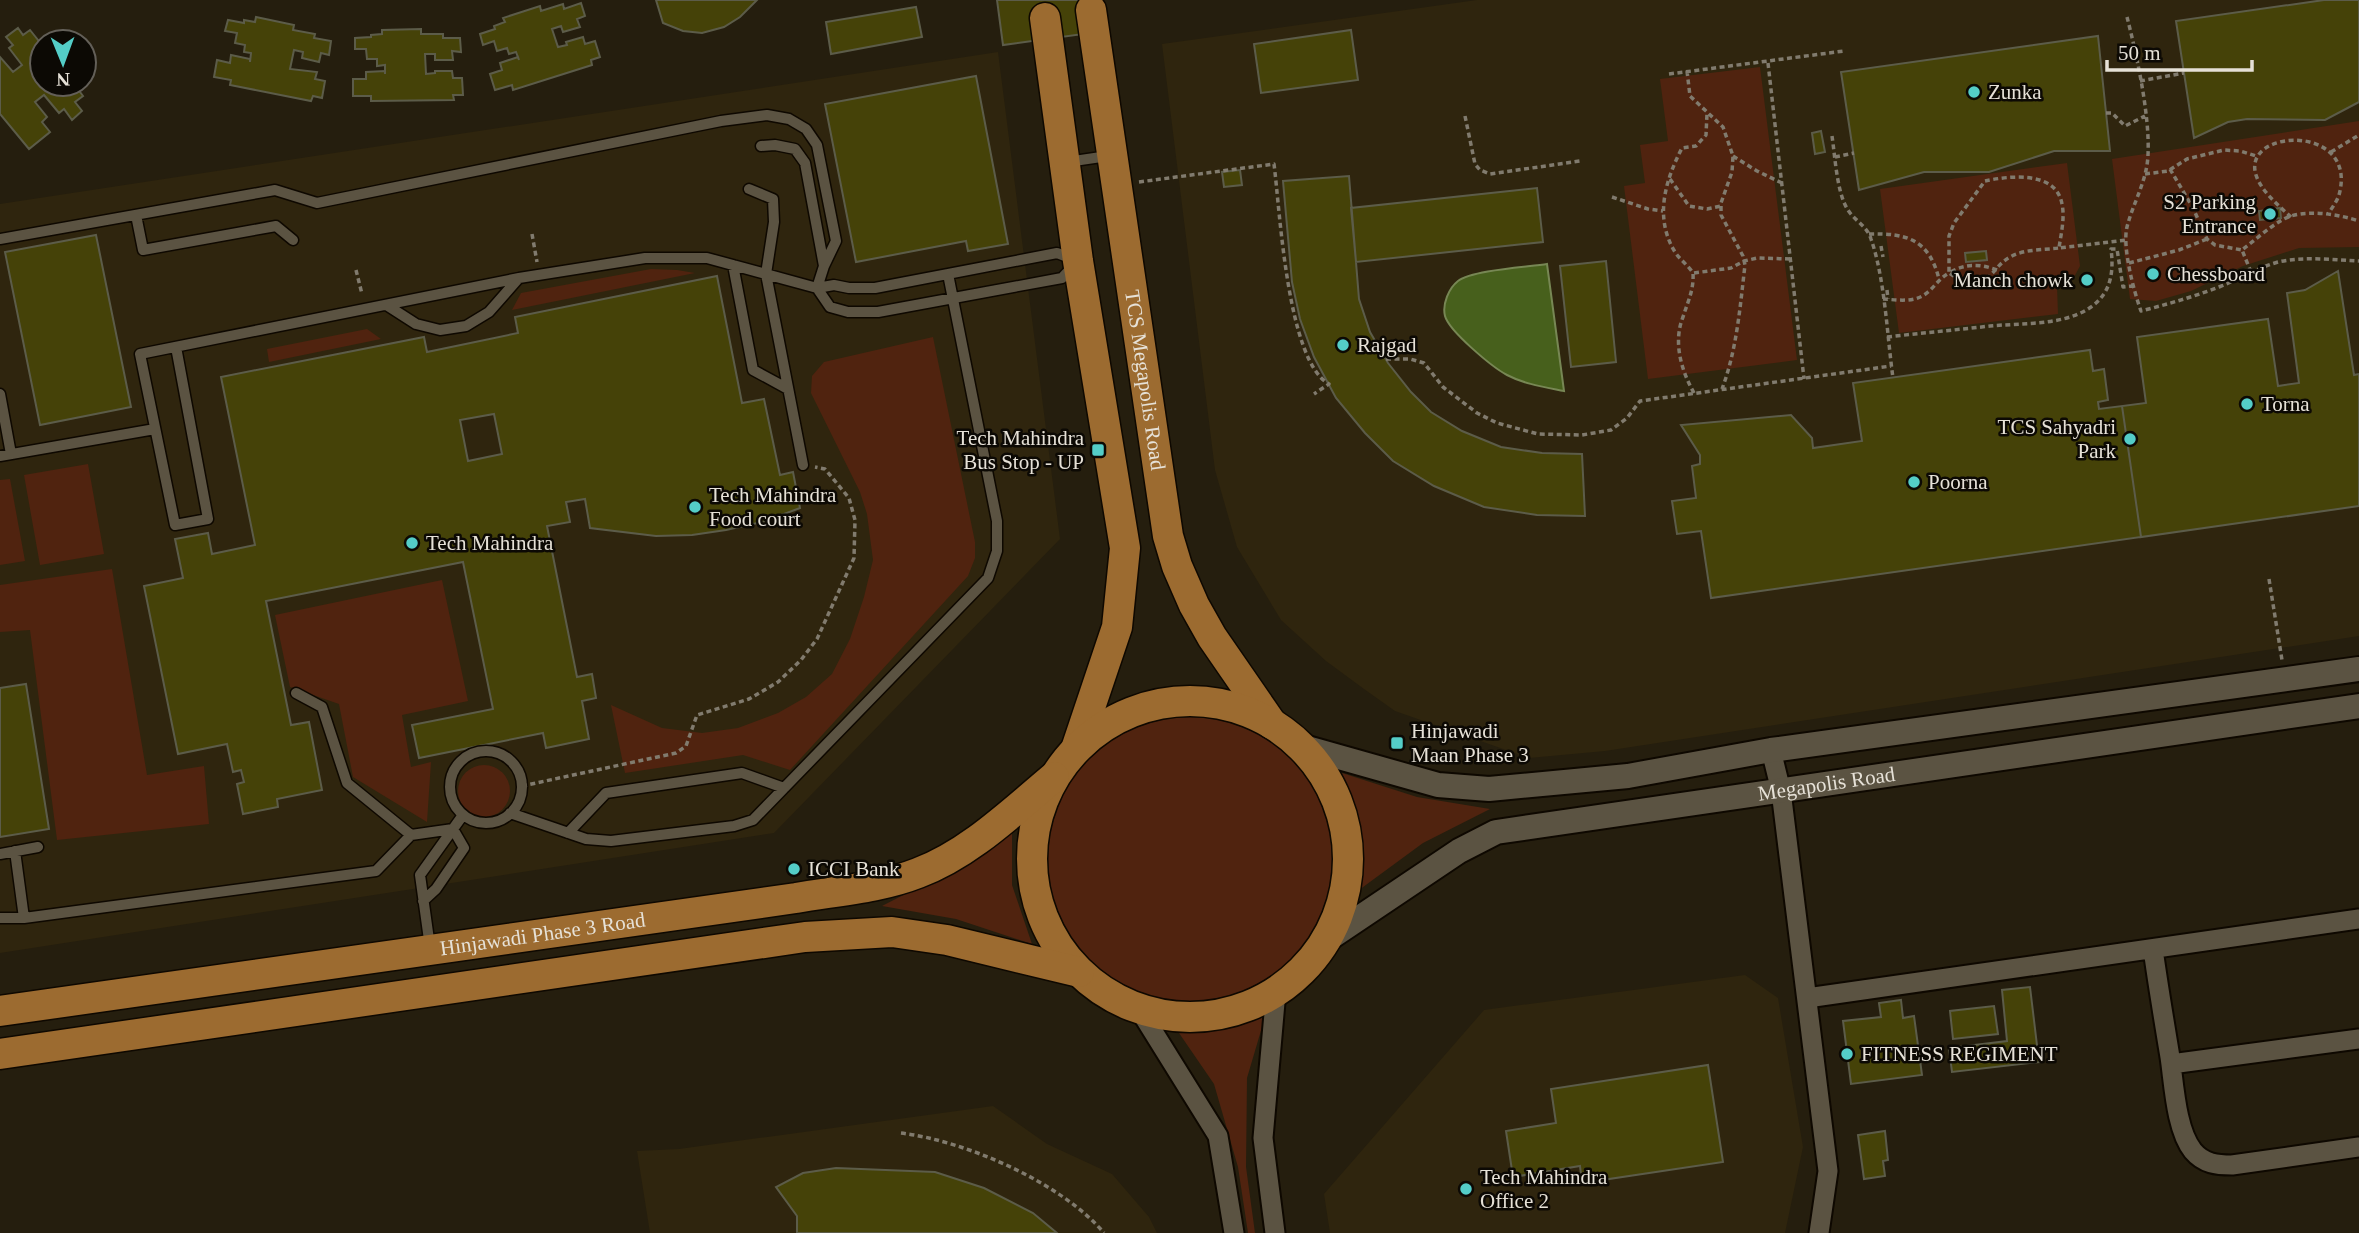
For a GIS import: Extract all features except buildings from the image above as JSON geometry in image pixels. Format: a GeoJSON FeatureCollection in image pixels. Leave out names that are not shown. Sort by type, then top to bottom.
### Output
{"type":"FeatureCollection","features":[{"type":"Feature","properties":{"kind":"main road","name":"TCS Megapolis Road"},"geometry":{"type":"LineString","coordinates":[[1091,10],[1168,536],[1177,566],[1194,605],[1212,637],[1272,724]]}},
{"type":"Feature","properties":{"kind":"main road"},"geometry":{"type":"LineString","coordinates":[[1045,18],[1078,261],[1125,548],[1117,627],[1076,749]]}},
{"type":"Feature","properties":{"kind":"main road"},"geometry":{"type":"LineString","coordinates":[[1205,702],[1240,709],[1272,724],[1300,746],[1323,773],[1339,805],[1347,839],[1348,874],[1340,909],[1325,941],[1303,969],[1276,991],[1244,1007],[1210,1016],[1174,1016],[1139,1009],[1107,994],[1079,972],[1056,945],[1041,914],[1032,879],[1032,844],[1039,809],[1054,777],[1076,749],[1103,727],[1135,711],[1170,703],[1205,702]]}},
{"type":"Feature","properties":{"kind":"main road","name":"Hinjawadi Phase 3 Road"},"geometry":{"type":"LineString","coordinates":[[0,1011],[796,898],[881,883],[919,873],[959,852],[1054,777]]}},
{"type":"Feature","properties":{"kind":"main road","name":"Hinjawadi Phase 3 Road"},"geometry":{"type":"LineString","coordinates":[[0,1054],[805,937],[892,932],[959,943],[1079,972]]}},
{"type":"Feature","properties":{"kind":"street","name":"Megapolis Road"},"geometry":{"type":"LineString","coordinates":[[1300,746],[1438,785],[1489,789],[1628,776],[1771,750],[2359,669]]}},
{"type":"Feature","properties":{"kind":"street","name":"Megapolis Road"},"geometry":{"type":"LineString","coordinates":[[1325,941],[1459,851],[1496,832],[2359,706]]}},
{"type":"Feature","properties":{"kind":"street"},"geometry":{"type":"LineString","coordinates":[[1771,750],[1781,791],[1828,1171],[1819,1233]]}},
{"type":"Feature","properties":{"kind":"street"},"geometry":{"type":"LineString","coordinates":[[1807,998],[2359,919]]}},
{"type":"Feature","properties":{"kind":"street"},"geometry":{"type":"LineString","coordinates":[[2153,948],[2185,1140],[2195,1154],[2216,1165],[2232,1165],[2359,1147]]}},
{"type":"Feature","properties":{"kind":"street"},"geometry":{"type":"LineString","coordinates":[[1275,1233],[1263,1138],[1276,991]]}},
{"type":"Feature","properties":{"kind":"street"},"geometry":{"type":"LineString","coordinates":[[1139,1009],[1218,1136],[1234,1233]]}},
{"type":"Feature","properties":{"kind":"street"},"geometry":{"type":"LineString","coordinates":[[2171,1064],[2359,1039]]}},
{"type":"Feature","properties":{"kind":"lane"},"geometry":{"type":"LineString","coordinates":[[0,239],[275,190],[317,203],[721,121],[766,115],[789,119],[806,129],[817,145],[836,242],[817,288]]}},
{"type":"Feature","properties":{"kind":"lane"},"geometry":{"type":"LineString","coordinates":[[761,146],[775,145],[795,149],[805,163],[824,266]]}},
{"type":"Feature","properties":{"kind":"lane"},"geometry":{"type":"LineString","coordinates":[[1064,163],[1112,155]]}},
{"type":"Feature","properties":{"kind":"lane"},"geometry":{"type":"LineString","coordinates":[[749,189],[773,199],[774,222],[766,274],[803,465]]}},
{"type":"Feature","properties":{"kind":"lane"},"geometry":{"type":"LineString","coordinates":[[136,215],[143,250],[276,226],[293,240]]}},
{"type":"Feature","properties":{"kind":"lane"},"geometry":{"type":"LineString","coordinates":[[176,347],[208,519],[175,525],[140,354],[519,278],[645,258],[707,258],[817,288],[834,285],[875,288],[1057,253],[1078,261],[1062,278],[878,312],[848,312],[830,307],[817,288]]}},
{"type":"Feature","properties":{"kind":"lane"},"geometry":{"type":"LineString","coordinates":[[733,265],[753,370],[788,388]]}},
{"type":"Feature","properties":{"kind":"lane"},"geometry":{"type":"LineString","coordinates":[[510,813],[586,839],[611,841],[734,825],[753,820],[988,578],[997,551],[997,521],[948,274]]}},
{"type":"Feature","properties":{"kind":"lane"},"geometry":{"type":"LineString","coordinates":[[388,306],[416,324],[440,330],[466,326],[489,312],[519,278]]}},
{"type":"Feature","properties":{"kind":"lane"},"geometry":{"type":"LineString","coordinates":[[0,394],[5,455],[155,429]]}},
{"type":"Feature","properties":{"kind":"lane"},"geometry":{"type":"LineString","coordinates":[[296,693],[322,707],[346,783],[411,835]]}},
{"type":"Feature","properties":{"kind":"lane"},"geometry":{"type":"LineString","coordinates":[[479,752],[499,754],[515,767],[522,786],[517,805],[510,813],[492,823],[472,821],[463,815],[452,799],[450,779],[454,769],[469,755],[479,752]]}},
{"type":"Feature","properties":{"kind":"lane"},"geometry":{"type":"LineString","coordinates":[[568,833],[606,793],[742,773],[784,788]]}},
{"type":"Feature","properties":{"kind":"lane"},"geometry":{"type":"LineString","coordinates":[[431,950],[420,876],[463,815]]}},
{"type":"Feature","properties":{"kind":"lane"},"geometry":{"type":"LineString","coordinates":[[0,918],[24,918],[376,871],[411,835],[453,829]]}},
{"type":"Feature","properties":{"kind":"lane"},"geometry":{"type":"LineString","coordinates":[[423,901],[436,889],[464,848],[453,829]]}},
{"type":"Feature","properties":{"kind":"lane"},"geometry":{"type":"LineString","coordinates":[[0,854],[38,847]]}},
{"type":"Feature","properties":{"kind":"lane"},"geometry":{"type":"LineString","coordinates":[[15,851],[24,918]]}},
{"type":"Feature","properties":{"kind":"path"},"geometry":{"type":"LineString","coordinates":[[2127,17],[2140,80],[2148,156],[2145,174],[2126,231],[2132,286],[2141,311],[2183,300],[2281,261],[2359,261]]}},
{"type":"Feature","properties":{"kind":"path"},"geometry":{"type":"LineString","coordinates":[[1669,74],[1844,51]]}},
{"type":"Feature","properties":{"kind":"path"},"geometry":{"type":"LineString","coordinates":[[1768,63],[1804,379]]}},
{"type":"Feature","properties":{"kind":"path"},"geometry":{"type":"LineString","coordinates":[[1687,71],[1690,96],[1723,127],[1733,156],[1732,172],[1721,206],[1721,215],[1744,261],[1735,344],[1722,390]]}},
{"type":"Feature","properties":{"kind":"path"},"geometry":{"type":"LineString","coordinates":[[2140,80],[2184,73]]}},
{"type":"Feature","properties":{"kind":"path"},"geometry":{"type":"LineString","coordinates":[[1694,393],[1680,361],[1678,332],[1691,298],[1693,273],[1677,254],[1667,236],[1663,211],[1664,194],[1682,148],[1696,146],[1706,135],[1707,113]]}},
{"type":"Feature","properties":{"kind":"path"},"geometry":{"type":"LineString","coordinates":[[2106,113],[2112,113],[2125,126],[2145,116]]}},
{"type":"Feature","properties":{"kind":"path"},"geometry":{"type":"LineString","coordinates":[[1465,116],[1475,164],[1480,170],[1490,174],[1580,161]]}},
{"type":"Feature","properties":{"kind":"path"},"geometry":{"type":"LineString","coordinates":[[2331,152],[2359,135]]}},
{"type":"Feature","properties":{"kind":"path"},"geometry":{"type":"LineString","coordinates":[[1832,136],[1843,200],[1848,211],[1867,229],[1885,299]]}},
{"type":"Feature","properties":{"kind":"path"},"geometry":{"type":"LineString","coordinates":[[2291,217],[2257,178],[2256,156],[2264,148],[2299,139],[2313,141],[2331,152],[2341,166],[2339,195],[2328,214]]}},
{"type":"Feature","properties":{"kind":"path"},"geometry":{"type":"LineString","coordinates":[[2145,174],[2170,169],[2188,159],[2224,150],[2256,156]]}},
{"type":"Feature","properties":{"kind":"path"},"geometry":{"type":"LineString","coordinates":[[1835,157],[1854,153]]}},
{"type":"Feature","properties":{"kind":"path"},"geometry":{"type":"LineString","coordinates":[[1733,156],[1782,183]]}},
{"type":"Feature","properties":{"kind":"path"},"geometry":{"type":"LineString","coordinates":[[1116,185],[1274,164],[1286,280],[1296,322],[1320,380],[1329,384],[1314,394]]}},
{"type":"Feature","properties":{"kind":"path"},"geometry":{"type":"LineString","coordinates":[[2170,169],[2207,239],[2215,245],[2242,250],[2284,218],[2307,214],[2328,214],[2359,221]]}},
{"type":"Feature","properties":{"kind":"path"},"geometry":{"type":"LineString","coordinates":[[1949,273],[1949,236],[1954,223],[1985,181],[2022,177],[2043,181],[2057,191],[2062,201],[2063,216],[2059,248]]}},
{"type":"Feature","properties":{"kind":"path"},"geometry":{"type":"LineString","coordinates":[[1670,179],[1689,206],[1707,209],[1721,206]]}},
{"type":"Feature","properties":{"kind":"path"},"geometry":{"type":"LineString","coordinates":[[1612,197],[1663,211]]}},
{"type":"Feature","properties":{"kind":"path"},"geometry":{"type":"LineString","coordinates":[[2271,219],[2274,226]]}},
{"type":"Feature","properties":{"kind":"path"},"geometry":{"type":"LineString","coordinates":[[532,234],[539,275]]}},
{"type":"Feature","properties":{"kind":"path"},"geometry":{"type":"LineString","coordinates":[[1869,234],[1901,234],[1919,244],[1930,253],[1939,279]]}},
{"type":"Feature","properties":{"kind":"path"},"geometry":{"type":"LineString","coordinates":[[2130,263],[2179,250],[2207,239]]}},
{"type":"Feature","properties":{"kind":"path"},"geometry":{"type":"LineString","coordinates":[[1949,273],[1971,287],[1985,282],[2007,258],[2020,253],[2127,240]]}},
{"type":"Feature","properties":{"kind":"path"},"geometry":{"type":"LineString","coordinates":[[1881,246],[1883,257]]}},
{"type":"Feature","properties":{"kind":"path"},"geometry":{"type":"LineString","coordinates":[[1887,337],[2046,320],[2081,313],[2092,306],[2106,290],[2113,270],[2111,249],[2117,248],[2123,287],[2132,286]]}},
{"type":"Feature","properties":{"kind":"path"},"geometry":{"type":"LineString","coordinates":[[2242,250],[2251,272]]}},
{"type":"Feature","properties":{"kind":"path"},"geometry":{"type":"LineString","coordinates":[[1693,273],[1731,268],[1757,258],[1790,259]]}},
{"type":"Feature","properties":{"kind":"path"},"geometry":{"type":"LineString","coordinates":[[1885,299],[1917,300],[1929,292],[1939,279],[1974,263],[1997,270]]}},
{"type":"Feature","properties":{"kind":"path"},"geometry":{"type":"LineString","coordinates":[[356,270],[365,310]]}},
{"type":"Feature","properties":{"kind":"path"},"geometry":{"type":"LineString","coordinates":[[1886,290],[1887,337],[1893,378]]}},
{"type":"Feature","properties":{"kind":"path"},"geometry":{"type":"LineString","coordinates":[[1385,359],[1410,359],[1424,363],[1443,387],[1477,413],[1497,423],[1538,434],[1582,435],[1611,430],[1627,418],[1640,401],[1891,366]]}},
{"type":"Feature","properties":{"kind":"path"},"geometry":{"type":"LineString","coordinates":[[522,786],[676,753],[686,746],[697,716],[749,699],[778,682],[801,660],[817,639],[854,558],[855,520],[849,498],[836,480],[825,469],[803,465]]}},
{"type":"Feature","properties":{"kind":"path"},"geometry":{"type":"LineString","coordinates":[[2269,579],[2285,680]]}},
{"type":"Feature","properties":{"kind":"path"},"geometry":{"type":"LineString","coordinates":[[901,1133],[919,1135],[998,1159],[1061,1196],[1104,1233]]}},
{"type":"Feature","properties":{"kind":"shaded area","name":"TCS Sahyadri Park"},"geometry":{"type":"Polygon","coordinates":[[[1477,0],[2359,0],[2359,636],[1605,751],[1529,758],[1395,711],[1364,689],[1326,661],[1281,620],[1237,547],[1215,470],[1162,44],[1477,0]]]}},
{"type":"Feature","properties":{"kind":"shaded area","name":"Tech Mahindra"},"geometry":{"type":"Polygon","coordinates":[[[998,52],[1060,539],[774,833],[0,953],[0,204],[998,52]]]}},
{"type":"Feature","properties":{"kind":"shaded area"},"geometry":{"type":"Polygon","coordinates":[[[1760,67],[1797,360],[1648,379],[1624,186],[1645,183],[1640,145],[1668,141],[1660,79],[1760,67]]]}},
{"type":"Feature","properties":{"kind":"shaded area"},"geometry":{"type":"Polygon","coordinates":[[[2359,121],[2359,247],[2299,248],[2243,266],[2191,291],[2156,301],[2130,299],[2112,159],[2359,121]]]}},
{"type":"Feature","properties":{"kind":"shaded area"},"geometry":{"type":"Polygon","coordinates":[[[2067,163],[2080,266],[2073,279],[2057,286],[2058,314],[1899,333],[1880,189],[2067,163]]]}},
{"type":"Feature","properties":{"kind":"shaded area"},"geometry":{"type":"Polygon","coordinates":[[[1547,264],[1564,391],[1527,383],[1500,371],[1462,339],[1448,323],[1444,311],[1449,292],[1465,277],[1547,264]]]}},
{"type":"Feature","properties":{"kind":"shaded area"},"geometry":{"type":"Polygon","coordinates":[[[651,269],[695,273],[512,310],[521,293],[651,269]]]}},
{"type":"Feature","properties":{"kind":"shaded area"},"geometry":{"type":"Polygon","coordinates":[[[367,329],[381,339],[269,362],[267,349],[367,329]]]}},
{"type":"Feature","properties":{"kind":"shaded area"},"geometry":{"type":"Polygon","coordinates":[[[933,337],[975,542],[975,558],[968,576],[790,770],[743,755],[625,773],[611,705],[662,728],[702,733],[738,728],[778,713],[806,697],[832,674],[850,639],[873,560],[867,514],[860,492],[811,393],[812,376],[824,362],[933,337]]]}},
{"type":"Feature","properties":{"kind":"shaded area"},"geometry":{"type":"Polygon","coordinates":[[[88,464],[104,554],[40,565],[24,475],[88,464]]]}},
{"type":"Feature","properties":{"kind":"shaded area"},"geometry":{"type":"Polygon","coordinates":[[[10,479],[25,561],[0,565],[0,480],[10,479]]]}},
{"type":"Feature","properties":{"kind":"shaded area"},"geometry":{"type":"Polygon","coordinates":[[[112,569],[147,775],[204,766],[209,824],[57,840],[30,630],[0,632],[0,585],[112,569]]]}},
{"type":"Feature","properties":{"kind":"shaded area"},"geometry":{"type":"Polygon","coordinates":[[[442,580],[468,701],[402,715],[411,767],[431,762],[427,822],[353,777],[339,704],[290,687],[275,615],[442,580]]]}},
{"type":"Feature","properties":{"kind":"shaded area"},"geometry":{"type":"Polygon","coordinates":[[[1190,717],[1231,723],[1257,734],[1280,749],[1300,769],[1315,792],[1326,818],[1332,859],[1326,900],[1315,926],[1300,949],[1280,969],[1257,984],[1231,995],[1190,1001],[1149,995],[1123,984],[1100,969],[1080,949],[1065,926],[1054,900],[1048,859],[1054,818],[1065,792],[1080,769],[1100,749],[1123,734],[1149,723],[1190,717]]]}},
{"type":"Feature","properties":{"kind":"shaded area"},"geometry":{"type":"Polygon","coordinates":[[[484,765],[503,772],[510,791],[503,810],[484,817],[465,810],[458,791],[465,772],[484,765]]]}},
{"type":"Feature","properties":{"kind":"shaded area"},"geometry":{"type":"Polygon","coordinates":[[[1342,773],[1417,797],[1490,809],[1423,843],[1359,890],[1360,828],[1342,773]]]}},
{"type":"Feature","properties":{"kind":"shaded area"},"geometry":{"type":"Polygon","coordinates":[[[1012,827],[1012,885],[1032,944],[956,919],[882,906],[948,872],[1012,827]]]}},
{"type":"Feature","properties":{"kind":"shaded area"},"geometry":{"type":"Polygon","coordinates":[[[1745,975],[1778,998],[1803,1147],[1785,1233],[1330,1233],[1324,1194],[1484,1010],[1745,975]]]}},
{"type":"Feature","properties":{"kind":"shaded area"},"geometry":{"type":"Polygon","coordinates":[[[1265,1017],[1247,1078],[1246,1167],[1255,1233],[1248,1233],[1238,1167],[1214,1084],[1179,1033],[1221,1029],[1265,1017]]]}},
{"type":"Feature","properties":{"kind":"shaded area"},"geometry":{"type":"Polygon","coordinates":[[[993,1106],[1047,1144],[1112,1174],[1149,1217],[1157,1233],[650,1233],[637,1151],[679,1149],[993,1106]]]}},
{"type":"Feature","properties":{"kind":"place","name":"Zunka"},"geometry":{"type":"Point","coordinates":[1974,92]}},
{"type":"Feature","properties":{"kind":"place","name":"S2 Parking Entrance"},"geometry":{"type":"Point","coordinates":[2270,214]}},
{"type":"Feature","properties":{"kind":"place","name":"Chessboard"},"geometry":{"type":"Point","coordinates":[2153,274]}},
{"type":"Feature","properties":{"kind":"place","name":"Manch chowk"},"geometry":{"type":"Point","coordinates":[2087,280]}},
{"type":"Feature","properties":{"kind":"place","name":"Rajgad"},"geometry":{"type":"Point","coordinates":[1343,345]}},
{"type":"Feature","properties":{"kind":"place","name":"Torna"},"geometry":{"type":"Point","coordinates":[2247,404]}},
{"type":"Feature","properties":{"kind":"place","name":"TCS Sahyadri Park"},"geometry":{"type":"Point","coordinates":[2130,439]}},
{"type":"Feature","properties":{"kind":"place","name":"Tech Mahindra Bus Stop - UP"},"geometry":{"type":"Point","coordinates":[1098,450]}},
{"type":"Feature","properties":{"kind":"place","name":"Poorna"},"geometry":{"type":"Point","coordinates":[1914,482]}},
{"type":"Feature","properties":{"kind":"place","name":"Tech Mahindra Food court"},"geometry":{"type":"Point","coordinates":[695,507]}},
{"type":"Feature","properties":{"kind":"place","name":"Tech Mahindra"},"geometry":{"type":"Point","coordinates":[412,543]}},
{"type":"Feature","properties":{"kind":"place","name":"Hinjawadi Maan Phase 3"},"geometry":{"type":"Point","coordinates":[1397,743]}},
{"type":"Feature","properties":{"kind":"place","name":"ICCI Bank"},"geometry":{"type":"Point","coordinates":[794,869]}},
{"type":"Feature","properties":{"kind":"place","name":"FITNESS REGIMENT"},"geometry":{"type":"Point","coordinates":[1847,1054]}},
{"type":"Feature","properties":{"kind":"place","name":"Tech Mahindra Office 2"},"geometry":{"type":"Point","coordinates":[1466,1189]}}]}
